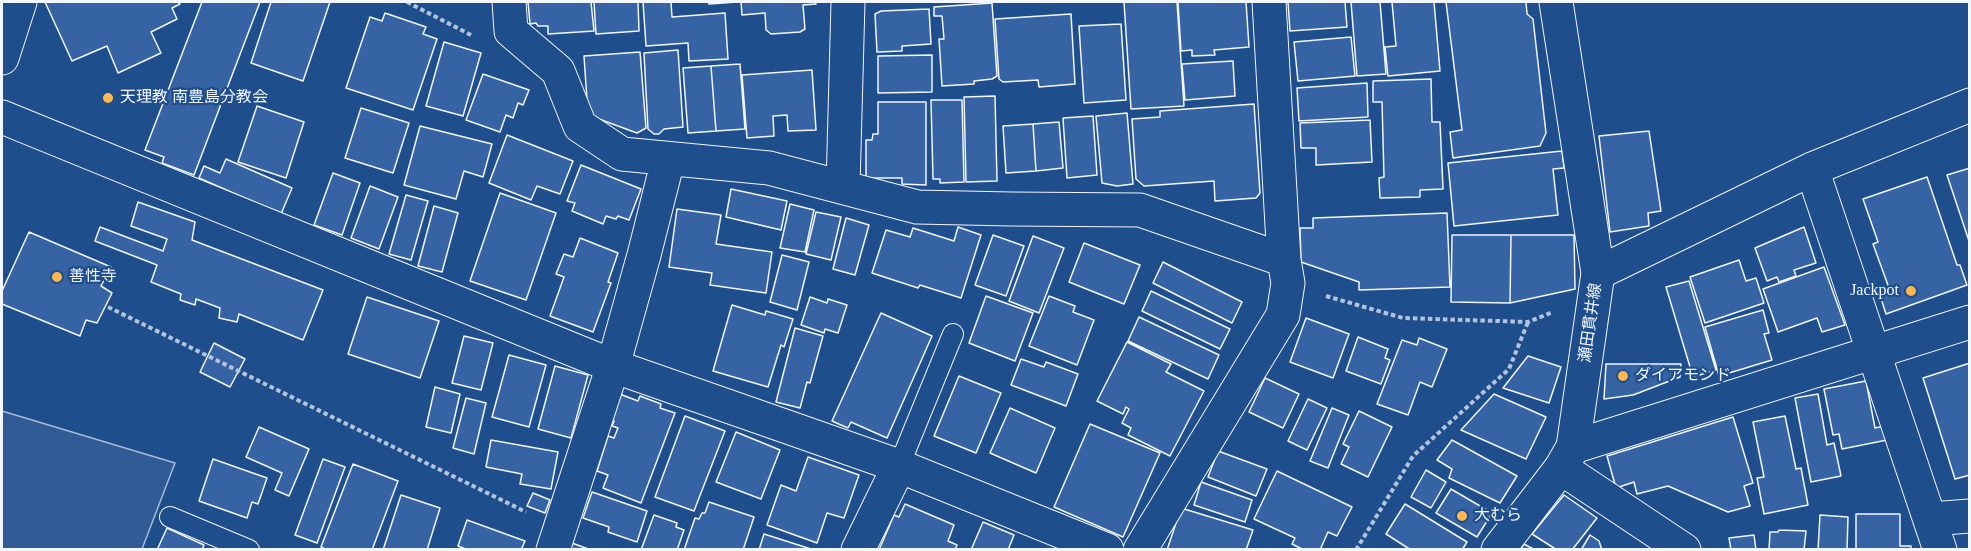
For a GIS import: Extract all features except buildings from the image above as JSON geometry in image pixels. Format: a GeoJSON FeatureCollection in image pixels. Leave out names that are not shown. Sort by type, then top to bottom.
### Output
{"type":"FeatureCollection","features":[{"type":"Feature","properties":{"kind":"street"},"geometry":{"type":"LineString","coordinates":[[2,58],[20,2]]}},
{"type":"Feature","properties":{"kind":"street"},"geometry":{"type":"LineString","coordinates":[[509,2],[511,31],[558,71],[580,126],[622,154],[770,168],[918,207],[1140,210],[1284,260]]}},
{"type":"Feature","properties":{"kind":"street"},"geometry":{"type":"LineString","coordinates":[[843,187],[848,2]]}},
{"type":"Feature","properties":{"kind":"street"},"geometry":{"type":"LineString","coordinates":[[1140,549],[1283,315],[1288,283],[1284,260],[1269,2]]}},
{"type":"Feature","properties":{"kind":"street","name":"瀬田貫井線"},"geometry":{"type":"LineString","coordinates":[[1498,549],[1567,458],[1598,273],[1556,2]]}},
{"type":"Feature","properties":{"kind":"street"},"geometry":{"type":"LineString","coordinates":[[1598,273],[1812,169],[1970,105]]}},
{"type":"Feature","properties":{"kind":"street"},"geometry":{"type":"LineString","coordinates":[[2,117],[613,366],[899,466],[1107,549]]}},
{"type":"Feature","properties":{"kind":"street"},"geometry":{"type":"LineString","coordinates":[[556,539],[613,366],[668,160]]}},
{"type":"Feature","properties":{"kind":"street"},"geometry":{"type":"LineString","coordinates":[[1812,169],[1935,534],[1970,516]]}},
{"type":"Feature","properties":{"kind":"street"},"geometry":{"type":"LineString","coordinates":[[1567,458],[1874,352],[1970,322]]}},
{"type":"Feature","properties":{"kind":"street"},"geometry":{"type":"LineString","coordinates":[[1567,458],[1684,549]]}},
{"type":"Feature","properties":{"kind":"street"},"geometry":{"type":"LineString","coordinates":[[858,549],[899,466]]}},
{"type":"Feature","properties":{"kind":"lane"},"geometry":{"type":"LineString","coordinates":[[899,466],[953,334]]}},
{"type":"Feature","properties":{"kind":"lane"},"geometry":{"type":"LineString","coordinates":[[170,517],[249,549]]}},
{"type":"Feature","properties":{"kind":"path"},"geometry":{"type":"LineString","coordinates":[[108,307],[556,539]]}},
{"type":"Feature","properties":{"kind":"path"},"geometry":{"type":"LineString","coordinates":[[1356,549],[1413,456],[1509,369],[1528,322]]}},
{"type":"Feature","properties":{"kind":"shaded area"},"geometry":{"type":"Polygon","coordinates":[[[2,411],[175,463],[142,549],[2,549],[2,411]]]}},
{"type":"Feature","properties":{"kind":"place","name":"天理教 南豊島分教会"},"geometry":{"type":"Point","coordinates":[108,98]}},
{"type":"Feature","properties":{"kind":"place","name":"善性寺"},"geometry":{"type":"Point","coordinates":[57,277]}},
{"type":"Feature","properties":{"kind":"place","name":"Jackpot"},"geometry":{"type":"Point","coordinates":[1911,291]}},
{"type":"Feature","properties":{"kind":"place","name":"ダイアモンド"},"geometry":{"type":"Point","coordinates":[1623,376]}},
{"type":"Feature","properties":{"kind":"place","name":"大むら"},"geometry":{"type":"Point","coordinates":[1462,516]}}]}
